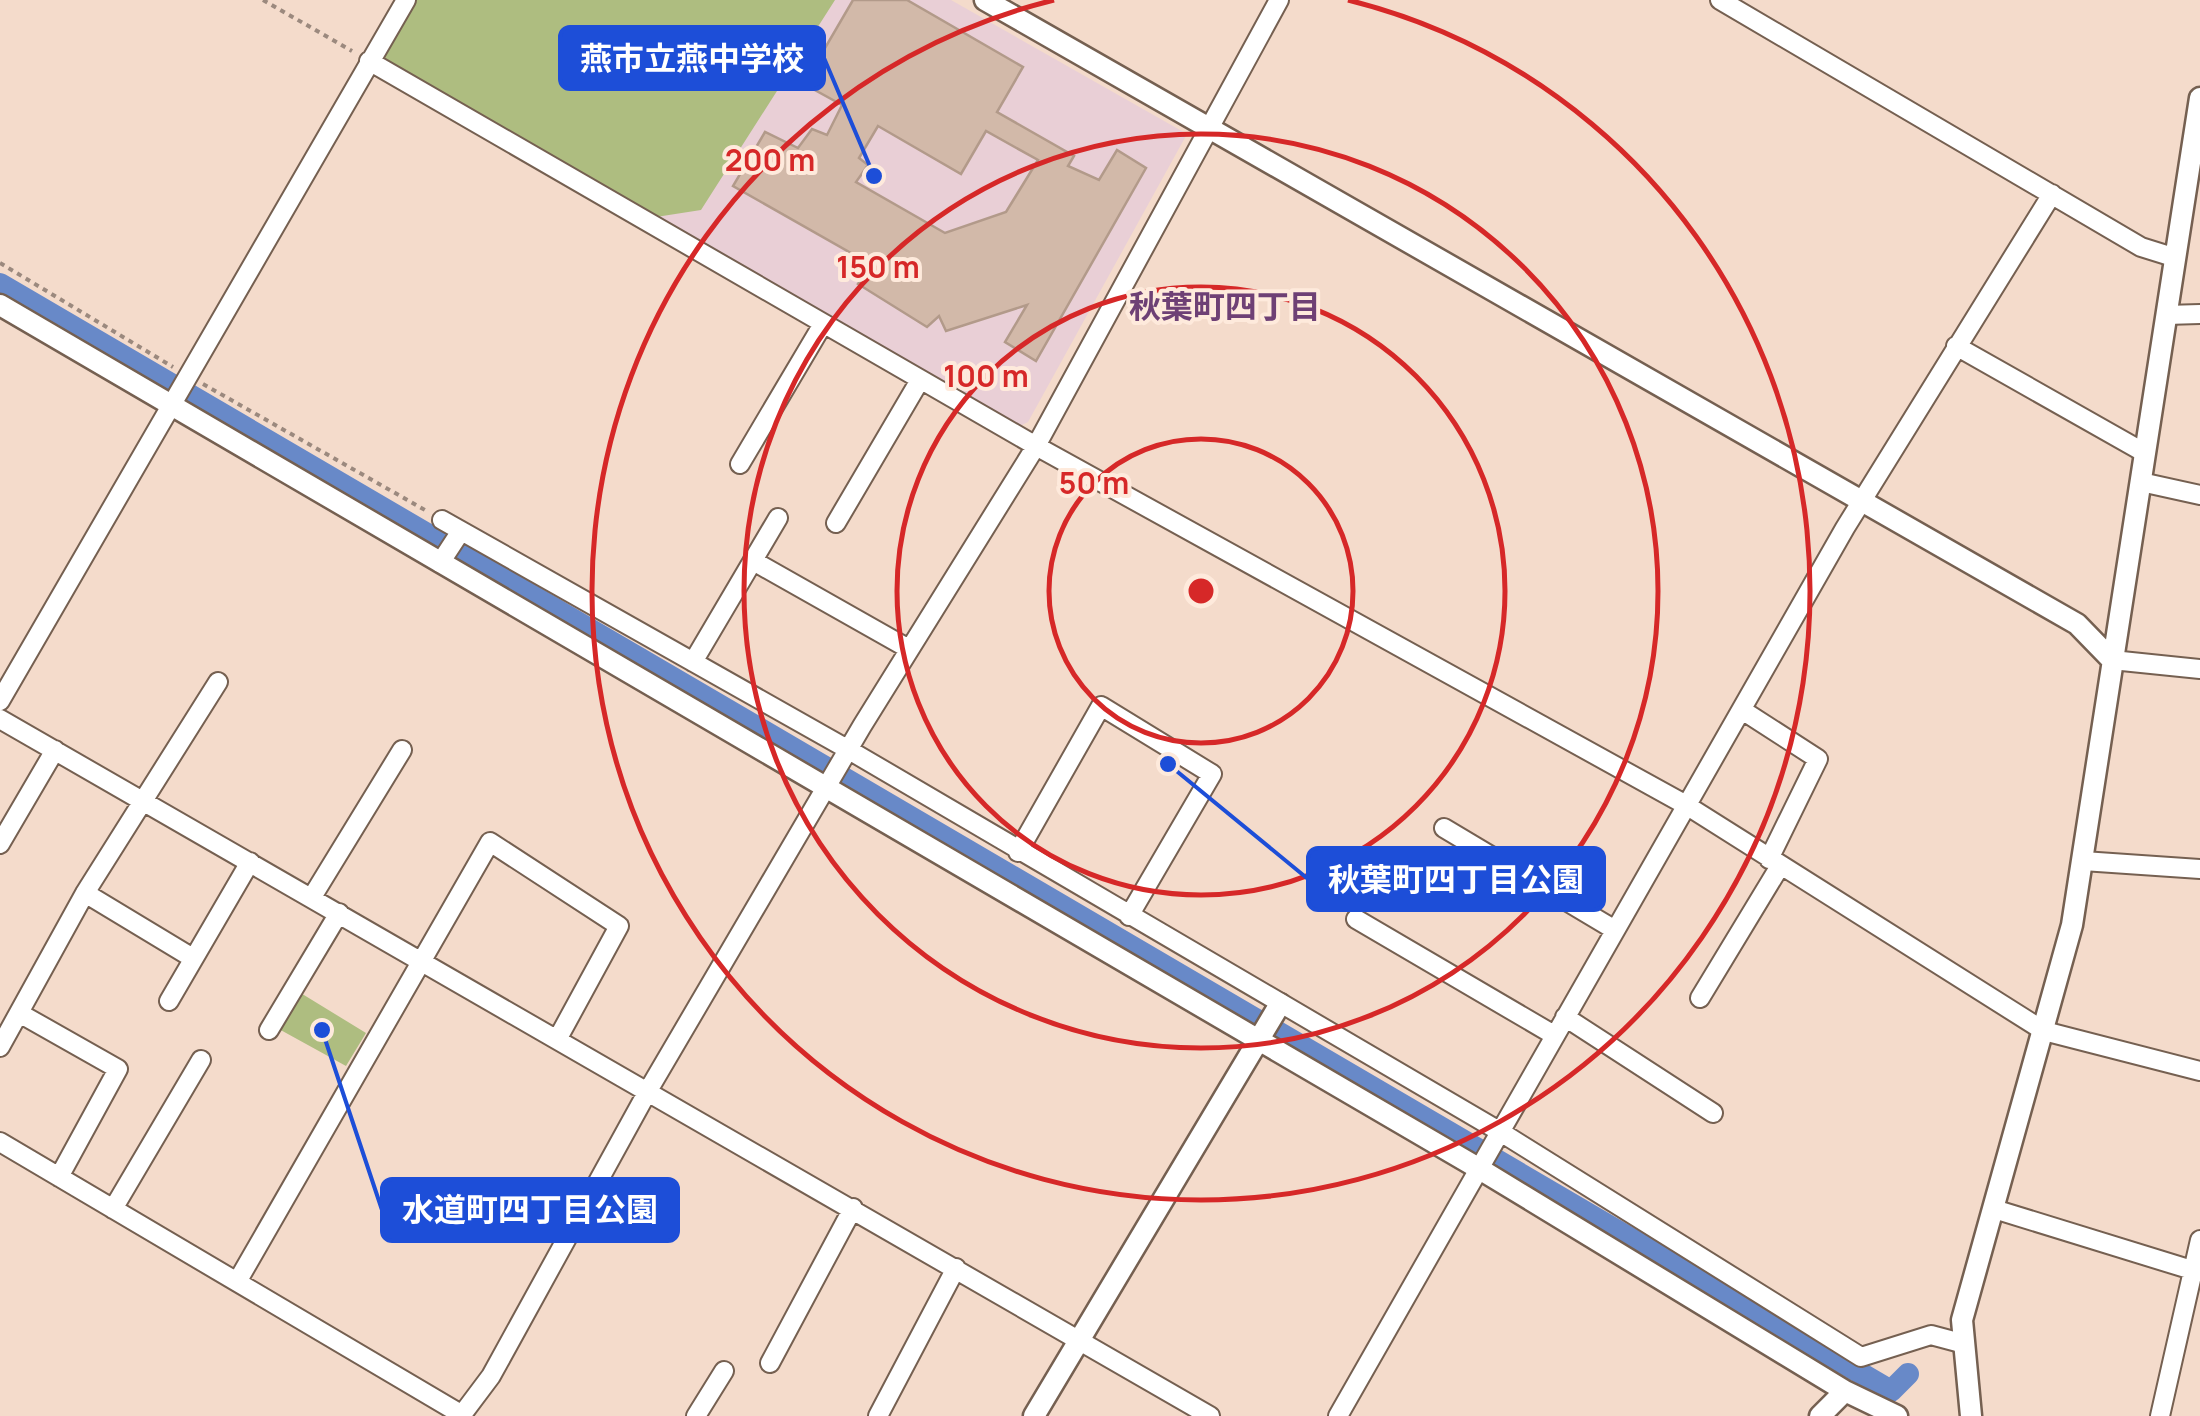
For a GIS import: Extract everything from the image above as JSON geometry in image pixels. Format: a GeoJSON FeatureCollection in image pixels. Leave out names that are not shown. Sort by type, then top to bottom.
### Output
{"type":"FeatureCollection","features":[{"type":"Feature","properties":{"kind":"street"},"geometry":{"type":"LineString","coordinates":[[0,702],[183,392],[406,0]]}},
{"type":"Feature","properties":{"kind":"street"},"geometry":{"type":"LineString","coordinates":[[985,0],[2078,624],[2112,660],[2200,669]]}},
{"type":"Feature","properties":{"kind":"street"},"geometry":{"type":"LineString","coordinates":[[0,1142],[462,1416],[491,1376],[649,1090],[837,770],[1036,446],[1279,0]]}},
{"type":"Feature","properties":{"kind":"street"},"geometry":{"type":"LineString","coordinates":[[1720,0],[2142,247],[2173,257]]}},
{"type":"Feature","properties":{"kind":"street"},"geometry":{"type":"LineString","coordinates":[[369,61],[1036,446],[1686,806],[2044,1030],[2200,1071]]}},
{"type":"Feature","properties":{"kind":"street"},"geometry":{"type":"LineString","coordinates":[[1972,1416],[1961,1342],[1962,1320],[2064,963],[2200,98]]}},
{"type":"Feature","properties":{"kind":"street"},"geometry":{"type":"LineString","coordinates":[[1338,1416],[1861,500],[2052,194]]}},
{"type":"Feature","properties":{"kind":"street"},"geometry":{"type":"LineString","coordinates":[[0,305],[183,392],[1488,1151],[1861,1357],[1930,1335],[1961,1342]]}},
{"type":"Feature","properties":{"kind":"street"},"geometry":{"type":"LineString","coordinates":[[2166,315],[2200,314]]}},
{"type":"Feature","properties":{"kind":"street"},"geometry":{"type":"LineString","coordinates":[[740,464],[823,324]]}},
{"type":"Feature","properties":{"kind":"street"},"geometry":{"type":"LineString","coordinates":[[1956,346],[2145,453]]}},
{"type":"Feature","properties":{"kind":"street"},"geometry":{"type":"LineString","coordinates":[[836,523],[920,380]]}},
{"type":"Feature","properties":{"kind":"street"},"geometry":{"type":"LineString","coordinates":[[2141,482],[2200,494]]}},
{"type":"Feature","properties":{"kind":"street"},"geometry":{"type":"LineString","coordinates":[[694,662],[778,518]]}},
{"type":"Feature","properties":{"kind":"street"},"geometry":{"type":"LineString","coordinates":[[442,520],[451,546],[694,662],[837,770],[1018,852],[1129,916],[1268,1022],[1488,1151],[1846,1390],[1897,1416]]}},
{"type":"Feature","properties":{"kind":"street"},"geometry":{"type":"LineString","coordinates":[[755,562],[909,649]]}},
{"type":"Feature","properties":{"kind":"street"},"geometry":{"type":"LineString","coordinates":[[0,1047],[85,894],[218,682]]}},
{"type":"Feature","properties":{"kind":"street"},"geometry":{"type":"LineString","coordinates":[[1018,852],[1102,706],[1212,774],[1129,916]]}},
{"type":"Feature","properties":{"kind":"street"},"geometry":{"type":"LineString","coordinates":[[1700,998],[1775,863],[1818,759],[1742,710]]}},
{"type":"Feature","properties":{"kind":"street"},"geometry":{"type":"LineString","coordinates":[[0,719],[1210,1416]]}},
{"type":"Feature","properties":{"kind":"street"},"geometry":{"type":"LineString","coordinates":[[0,844],[55,750]]}},
{"type":"Feature","properties":{"kind":"street"},"geometry":{"type":"LineString","coordinates":[[312,897],[402,750]]}},
{"type":"Feature","properties":{"kind":"street"},"geometry":{"type":"LineString","coordinates":[[1444,828],[1615,930]]}},
{"type":"Feature","properties":{"kind":"street"},"geometry":{"type":"LineString","coordinates":[[237,1282],[490,842],[619,926],[558,1038]]}},
{"type":"Feature","properties":{"kind":"street"},"geometry":{"type":"LineString","coordinates":[[2082,861],[2200,869]]}},
{"type":"Feature","properties":{"kind":"street"},"geometry":{"type":"LineString","coordinates":[[169,1001],[250,862]]}},
{"type":"Feature","properties":{"kind":"street"},"geometry":{"type":"LineString","coordinates":[[85,894],[192,956]]}},
{"type":"Feature","properties":{"kind":"street"},"geometry":{"type":"LineString","coordinates":[[269,1030],[339,913]]}},
{"type":"Feature","properties":{"kind":"street"},"geometry":{"type":"LineString","coordinates":[[1356,919],[1554,1036]]}},
{"type":"Feature","properties":{"kind":"street"},"geometry":{"type":"LineString","coordinates":[[19,1013],[118,1069],[60,1177]]}},
{"type":"Feature","properties":{"kind":"street"},"geometry":{"type":"LineString","coordinates":[[1565,1017],[1713,1113]]}},
{"type":"Feature","properties":{"kind":"street"},"geometry":{"type":"LineString","coordinates":[[1034,1416],[1268,1022]]}},
{"type":"Feature","properties":{"kind":"street"},"geometry":{"type":"LineString","coordinates":[[113,1208],[201,1060]]}},
{"type":"Feature","properties":{"kind":"street"},"geometry":{"type":"LineString","coordinates":[[770,1364],[852,1208]]}},
{"type":"Feature","properties":{"kind":"street"},"geometry":{"type":"LineString","coordinates":[[1994,1209],[2192,1270]]}},
{"type":"Feature","properties":{"kind":"street"},"geometry":{"type":"LineString","coordinates":[[2160,1416],[2200,1240]]}},
{"type":"Feature","properties":{"kind":"street"},"geometry":{"type":"LineString","coordinates":[[878,1416],[956,1268]]}},
{"type":"Feature","properties":{"kind":"street"},"geometry":{"type":"LineString","coordinates":[[696,1416],[724,1372]]}},
{"type":"Feature","properties":{"kind":"street"},"geometry":{"type":"LineString","coordinates":[[1820,1416],[1846,1390]]}},
{"type":"Feature","properties":{"kind":"path"},"geometry":{"type":"LineString","coordinates":[[264,0],[369,61]]}},
{"type":"Feature","properties":{"kind":"path"},"geometry":{"type":"LineString","coordinates":[[0,263],[183,392],[442,520]]}},
{"type":"Feature","properties":{"kind":"shaded area"},"geometry":{"type":"Polygon","coordinates":[[[411,0],[951,0],[1187,134],[1028,422],[1016,428],[656,217],[411,0]]]}},
{"type":"Feature","properties":{"kind":"green space"},"geometry":{"type":"Polygon","coordinates":[[[412,0],[835,0],[701,210],[656,217],[385,61],[382,47],[412,0]]]}},
{"type":"Feature","properties":{"kind":"green space"},"geometry":{"type":"Polygon","coordinates":[[[299,992],[366,1033],[346,1066],[277,1028],[299,992]]]}},
{"type":"Feature","properties":{"kind":"building"},"geometry":{"type":"Polygon","coordinates":[[[853,0],[907,0],[1023,67],[997,112],[1074,156],[1068,166],[1099,180],[1117,150],[1146,168],[1036,361],[1005,342],[1027,305],[946,331],[939,316],[927,327],[858,284],[872,265],[733,186],[765,132],[798,148],[812,129],[827,135],[842,105],[804,84],[853,0]],[[878,126],[859,158],[868,165],[856,182],[945,233],[1006,212],[1038,160],[986,131],[961,174],[878,126]]]}},
{"type":"Feature","properties":{"kind":"waterway"},"geometry":{"type":"LineString","coordinates":[[0,284],[1891,1391],[1908,1374]]}},
{"type":"Feature","properties":{"kind":"place","name":"燕市立燕中学校"},"geometry":{"type":"Point","coordinates":[874,176]}},
{"type":"Feature","properties":{"kind":"place","name":"秋葉町四丁目公園"},"geometry":{"type":"Point","coordinates":[1168,764]}},
{"type":"Feature","properties":{"kind":"place","name":"水道町四丁目公園"},"geometry":{"type":"Point","coordinates":[322,1030]}},
{"type":"Feature","properties":{"kind":"district","name":"秋葉町四丁目"},"geometry":{"type":"Point","coordinates":[1225,307]}}]}
